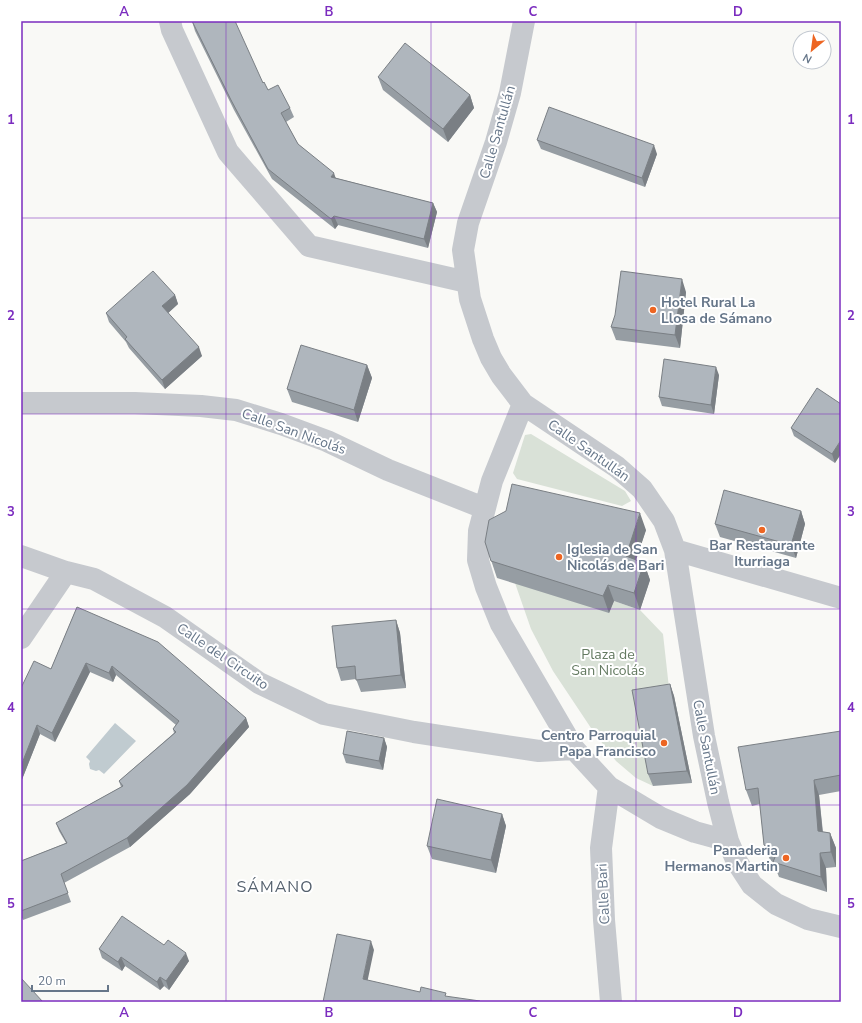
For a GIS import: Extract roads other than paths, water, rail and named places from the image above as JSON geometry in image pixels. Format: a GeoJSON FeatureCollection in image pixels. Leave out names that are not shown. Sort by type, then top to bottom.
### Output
{"type":"FeatureCollection","features":[{"type":"Feature","properties":{"kind":"street"},"geometry":{"type":"LineString","coordinates":[[170,21],[228,152],[310,246],[467,282]]}},
{"type":"Feature","properties":{"kind":"street","name":"Calle Santullán"},"geometry":{"type":"LineString","coordinates":[[524,21],[510,93],[496,142],[468,223],[463,250],[470,299],[483,339],[491,358],[508,386],[523,404],[617,467],[642,489],[664,521],[675,550],[704,736],[718,802],[728,841],[737,862],[752,885],[776,904],[808,918],[841,927]]}},
{"type":"Feature","properties":{"kind":"street","name":"Calle San Nicolás"},"geometry":{"type":"LineString","coordinates":[[21,403],[135,402],[201,406],[236,410],[281,424],[327,441],[388,470],[484,508]]}},
{"type":"Feature","properties":{"kind":"street"},"geometry":{"type":"LineString","coordinates":[[523,404],[492,481],[479,531],[478,560],[486,587],[501,624],[574,749],[608,787],[661,818],[694,832],[728,841]]}},
{"type":"Feature","properties":{"kind":"street"},"geometry":{"type":"LineString","coordinates":[[492,481],[514,486]]}},
{"type":"Feature","properties":{"kind":"street"},"geometry":{"type":"LineString","coordinates":[[634,514],[664,521]]}},
{"type":"Feature","properties":{"kind":"street"},"geometry":{"type":"LineString","coordinates":[[675,550],[841,598]]}},
{"type":"Feature","properties":{"kind":"street","name":"Calle del Circuito"},"geometry":{"type":"LineString","coordinates":[[21,556],[66,572],[94,579],[165,617],[259,683],[324,714],[414,732],[539,751],[574,749]]}},
{"type":"Feature","properties":{"kind":"street"},"geometry":{"type":"LineString","coordinates":[[21,638],[66,572]]}},
{"type":"Feature","properties":{"kind":"street","name":"Calle Bari"},"geometry":{"type":"LineString","coordinates":[[608,787],[600,848],[604,920],[612,1002]]}},
{"type":"Feature","properties":{"kind":"place","name":"Hotel Rural La Llosa de Sámano"},"geometry":{"type":"Point","coordinates":[653,310]}},
{"type":"Feature","properties":{"kind":"place","name":"Bar Restaurante Iturriaga"},"geometry":{"type":"Point","coordinates":[762,530]}},
{"type":"Feature","properties":{"kind":"place","name":"Iglesia de San Nicolás de Bari"},"geometry":{"type":"Point","coordinates":[559,557]}},
{"type":"Feature","properties":{"kind":"place","name":"Centro Parroquial Papa Francisco"},"geometry":{"type":"Point","coordinates":[664,743]}},
{"type":"Feature","properties":{"kind":"place","name":"Panaderia Hermanos Martin"},"geometry":{"type":"Point","coordinates":[786,858]}},
{"type":"Feature","properties":{"kind":"district","name":"SÁMANO"},"geometry":{"type":"Point","coordinates":[275,886]}},
{"type":"Feature","properties":{"kind":"park label","name":"Plaza de San Nicolás"},"geometry":{"type":"Point","coordinates":[608,662]}}]}
